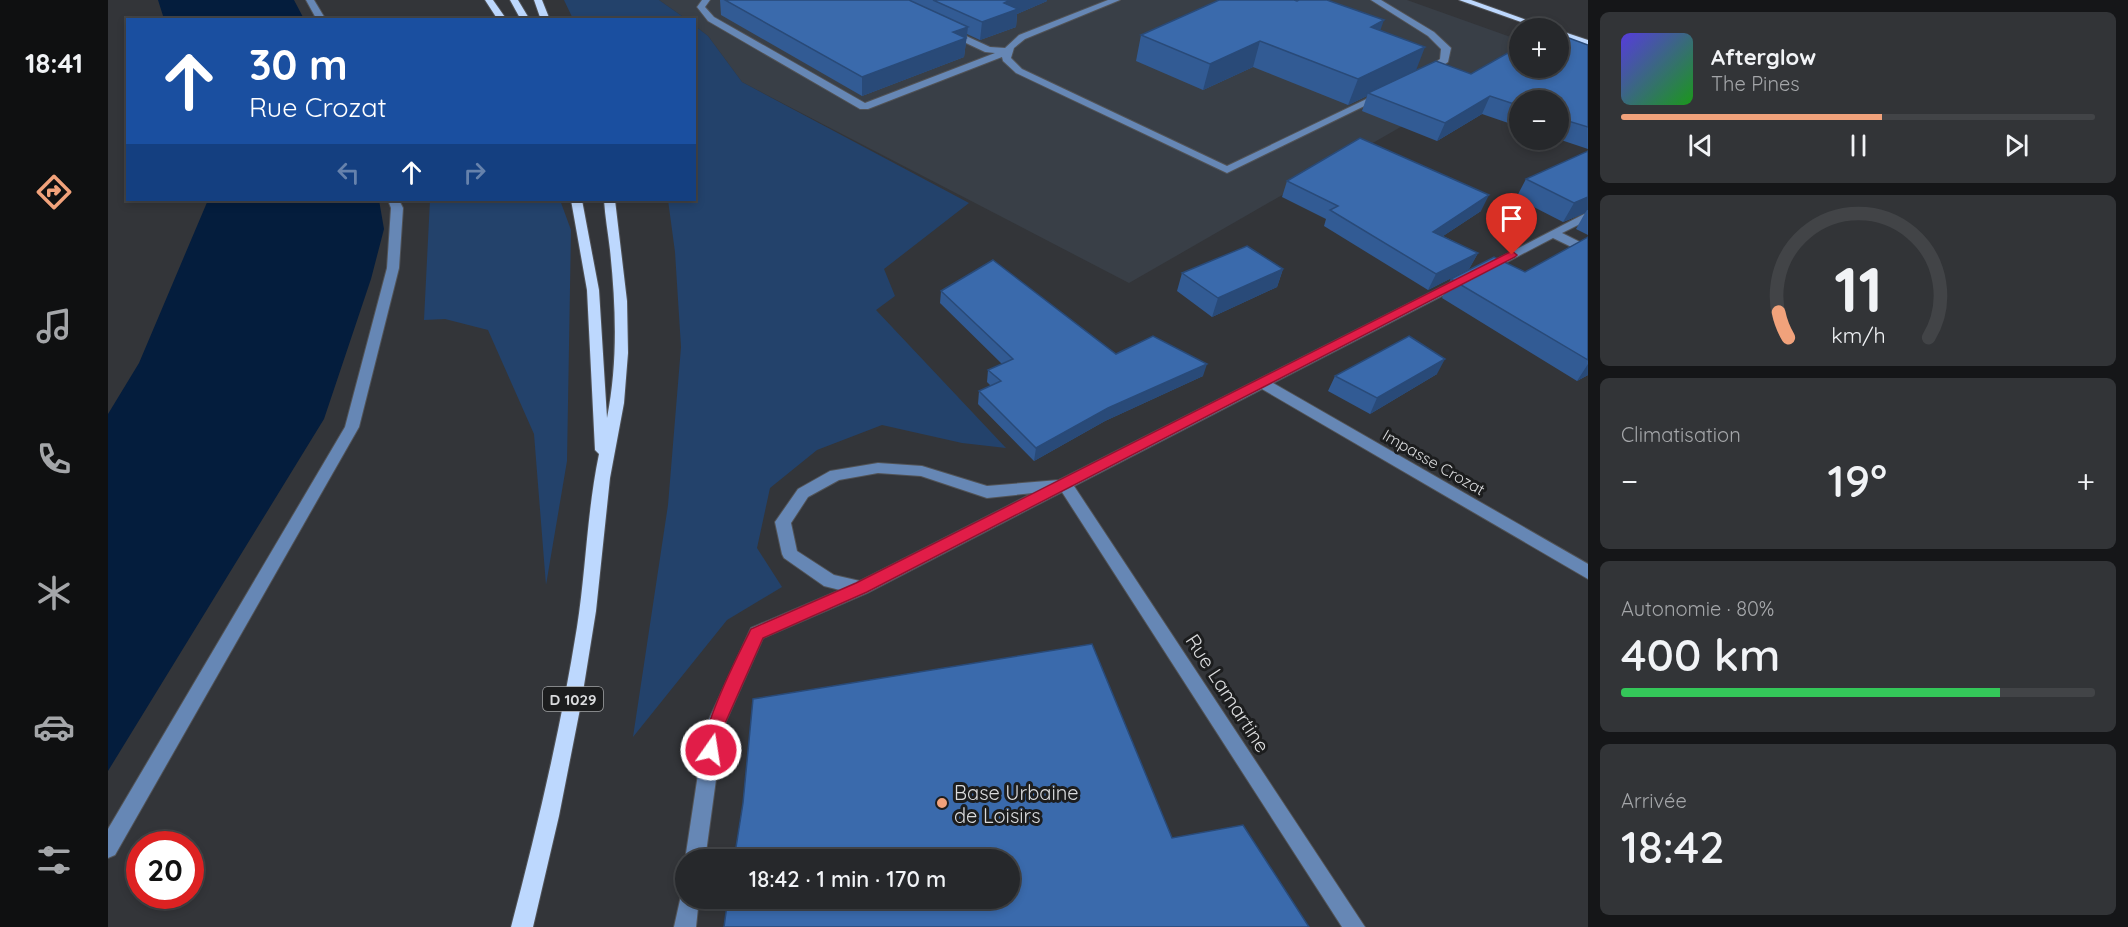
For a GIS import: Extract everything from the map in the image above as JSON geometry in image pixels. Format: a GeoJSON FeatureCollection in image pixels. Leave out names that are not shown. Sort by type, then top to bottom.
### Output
{"type":"FeatureCollection","features":[{"type":"Feature","properties":{"kind":"main road"},"geometry":{"type":"LineString","coordinates":[[489,0],[502,18]]}},
{"type":"Feature","properties":{"kind":"main road"},"geometry":{"type":"LineString","coordinates":[[514,0],[525,18]]}},
{"type":"Feature","properties":{"kind":"main road"},"geometry":{"type":"LineString","coordinates":[[538,0],[545,18]]}},
{"type":"Feature","properties":{"kind":"main road"},"geometry":{"type":"LineString","coordinates":[[1462,0],[1515,18]]}},
{"type":"Feature","properties":{"kind":"main road"},"geometry":{"type":"LineString","coordinates":[[1569,37],[1588,43]]}},
{"type":"Feature","properties":{"kind":"main road","name":"D 1029"},"geometry":{"type":"LineString","coordinates":[[576,201],[593,290],[595,363],[603,468]]}},
{"type":"Feature","properties":{"kind":"main road","name":"D 1029"},"geometry":{"type":"LineString","coordinates":[[522,927],[542,849],[570,717],[585,626],[603,468],[617,403],[621,352],[616,240],[609,201]]}},
{"type":"Feature","properties":{"kind":"street"},"geometry":{"type":"LineString","coordinates":[[310,0],[321,18]]}},
{"type":"Feature","properties":{"kind":"street"},"geometry":{"type":"LineString","coordinates":[[706,0],[701,7],[711,19],[864,107],[1009,51]]}},
{"type":"Feature","properties":{"kind":"street"},"geometry":{"type":"LineString","coordinates":[[1116,0],[1022,37],[1009,51],[1006,59],[1019,70],[1227,170],[1390,91]]}},
{"type":"Feature","properties":{"kind":"street"},"geometry":{"type":"LineString","coordinates":[[1375,0],[1431,34],[1446,48],[1445,60],[1432,71],[1411,81]]}},
{"type":"Feature","properties":{"kind":"street"},"geometry":{"type":"LineString","coordinates":[[939,27],[988,50],[1009,51]]}},
{"type":"Feature","properties":{"kind":"street"},"geometry":{"type":"LineString","coordinates":[[108,848],[352,427],[393,268],[397,208],[394,201]]}},
{"type":"Feature","properties":{"kind":"street"},"geometry":{"type":"LineString","coordinates":[[697,849],[714,728],[757,633],[861,588],[1588,215]]}},
{"type":"Feature","properties":{"kind":"street"},"geometry":{"type":"LineString","coordinates":[[1553,233],[1588,251]]}},
{"type":"Feature","properties":{"kind":"street","name":"Impasse Crozat"},"geometry":{"type":"LineString","coordinates":[[1263,383],[1588,572]]}},
{"type":"Feature","properties":{"kind":"street"},"geometry":{"type":"LineString","coordinates":[[861,588],[830,581],[790,554],[783,522],[803,493],[835,475],[878,468],[922,471],[987,492],[1065,484]]}},
{"type":"Feature","properties":{"kind":"street","name":"Rue Lamartine"},"geometry":{"type":"LineString","coordinates":[[1065,484],[1354,927]]}},
{"type":"Feature","properties":{"kind":"street"},"geometry":{"type":"LineString","coordinates":[[685,927],[687,909]]}},
{"type":"Feature","properties":{"kind":"shaded area"},"geometry":{"type":"Polygon","coordinates":[[[158,0],[294,0],[303,18],[164,18],[158,0]]]}},
{"type":"Feature","properties":{"kind":"shaded area"},"geometry":{"type":"Polygon","coordinates":[[[564,0],[659,0],[685,18],[573,18],[564,0]]]}},
{"type":"Feature","properties":{"kind":"shaded area"},"geometry":{"type":"Polygon","coordinates":[[[659,0],[1407,0],[1509,36],[1509,65],[1129,283],[742,82],[708,36],[696,27],[696,18],[685,18],[659,0]]]}},
{"type":"Feature","properties":{"kind":"shaded area"},"geometry":{"type":"Polygon","coordinates":[[[696,27],[708,36],[742,82],[969,203],[884,269],[895,296],[876,310],[1006,448],[962,443],[882,425],[817,450],[770,488],[757,548],[782,587],[727,620],[633,737],[668,505],[681,347],[675,252],[668,201],[696,201],[696,27]]]}},
{"type":"Feature","properties":{"kind":"shaded area"},"geometry":{"type":"Polygon","coordinates":[[[208,201],[379,201],[384,229],[371,279],[324,419],[108,771],[108,414],[139,363],[208,201]]]}},
{"type":"Feature","properties":{"kind":"shaded area"},"geometry":{"type":"Polygon","coordinates":[[[430,201],[560,201],[571,230],[567,461],[546,585],[534,434],[488,330],[445,319],[424,320],[430,201]]]}},
{"type":"Feature","properties":{"kind":"building"},"geometry":{"type":"Polygon","coordinates":[[[725,0],[909,0],[968,27],[953,32],[966,38],[862,77],[725,0]]]}},
{"type":"Feature","properties":{"kind":"building"},"geometry":{"type":"Polygon","coordinates":[[[933,0],[1010,0],[1004,3],[1018,9],[982,22],[933,0]]]}},
{"type":"Feature","properties":{"kind":"building"},"geometry":{"type":"Polygon","coordinates":[[[1219,0],[1327,0],[1384,20],[1371,27],[1425,47],[1358,79],[1260,41],[1210,64],[1141,35],[1219,0]]]}},
{"type":"Feature","properties":{"kind":"building"},"geometry":{"type":"Polygon","coordinates":[[[1569,38],[1588,45],[1588,127],[1569,121],[1569,90],[1509,90],[1509,102],[1490,96],[1445,123],[1368,93],[1436,61],[1471,74],[1509,52],[1509,78],[1569,78],[1569,38]]]}},
{"type":"Feature","properties":{"kind":"building"},"geometry":{"type":"Polygon","coordinates":[[[1360,138],[1489,195],[1433,232],[1478,253],[1436,274],[1330,210],[1338,206],[1287,181],[1360,138]]]}},
{"type":"Feature","properties":{"kind":"building"},"geometry":{"type":"Polygon","coordinates":[[[1588,151],[1588,197],[1574,203],[1526,179],[1588,151]]]}},
{"type":"Feature","properties":{"kind":"building"},"geometry":{"type":"Polygon","coordinates":[[[1588,237],[1588,360],[1451,279],[1494,257],[1525,272],[1588,237]]]}},
{"type":"Feature","properties":{"kind":"building"},"geometry":{"type":"Polygon","coordinates":[[[1247,246],[1283,269],[1218,298],[1182,273],[1247,246]]]}},
{"type":"Feature","properties":{"kind":"building"},"geometry":{"type":"Polygon","coordinates":[[[993,260],[1116,354],[1153,336],[1207,364],[1108,408],[1036,448],[979,391],[1001,381],[988,370],[1013,359],[941,291],[993,260]]]}},
{"type":"Feature","properties":{"kind":"building"},"geometry":{"type":"Polygon","coordinates":[[[1409,336],[1445,359],[1377,398],[1335,376],[1409,336]]]}},
{"type":"Feature","properties":{"kind":"building","name":"Base Urbaine de Loisirs"},"geometry":{"type":"Polygon","coordinates":[[[1092,644],[1172,838],[1243,825],[1309,927],[724,927],[726,909],[1020,909],[1020,849],[736,849],[743,803],[753,699],[1092,644]]]}},
{"type":"Feature","properties":{"kind":"place","name":"Base Urbaine de Loisirs"},"geometry":{"type":"Point","coordinates":[942,803]}},
{"type":"Feature","properties":{"kind":"route"},"geometry":{"type":"LineString","coordinates":[[711,750],[714,728],[757,633],[861,588],[1512,255]]}}]}
